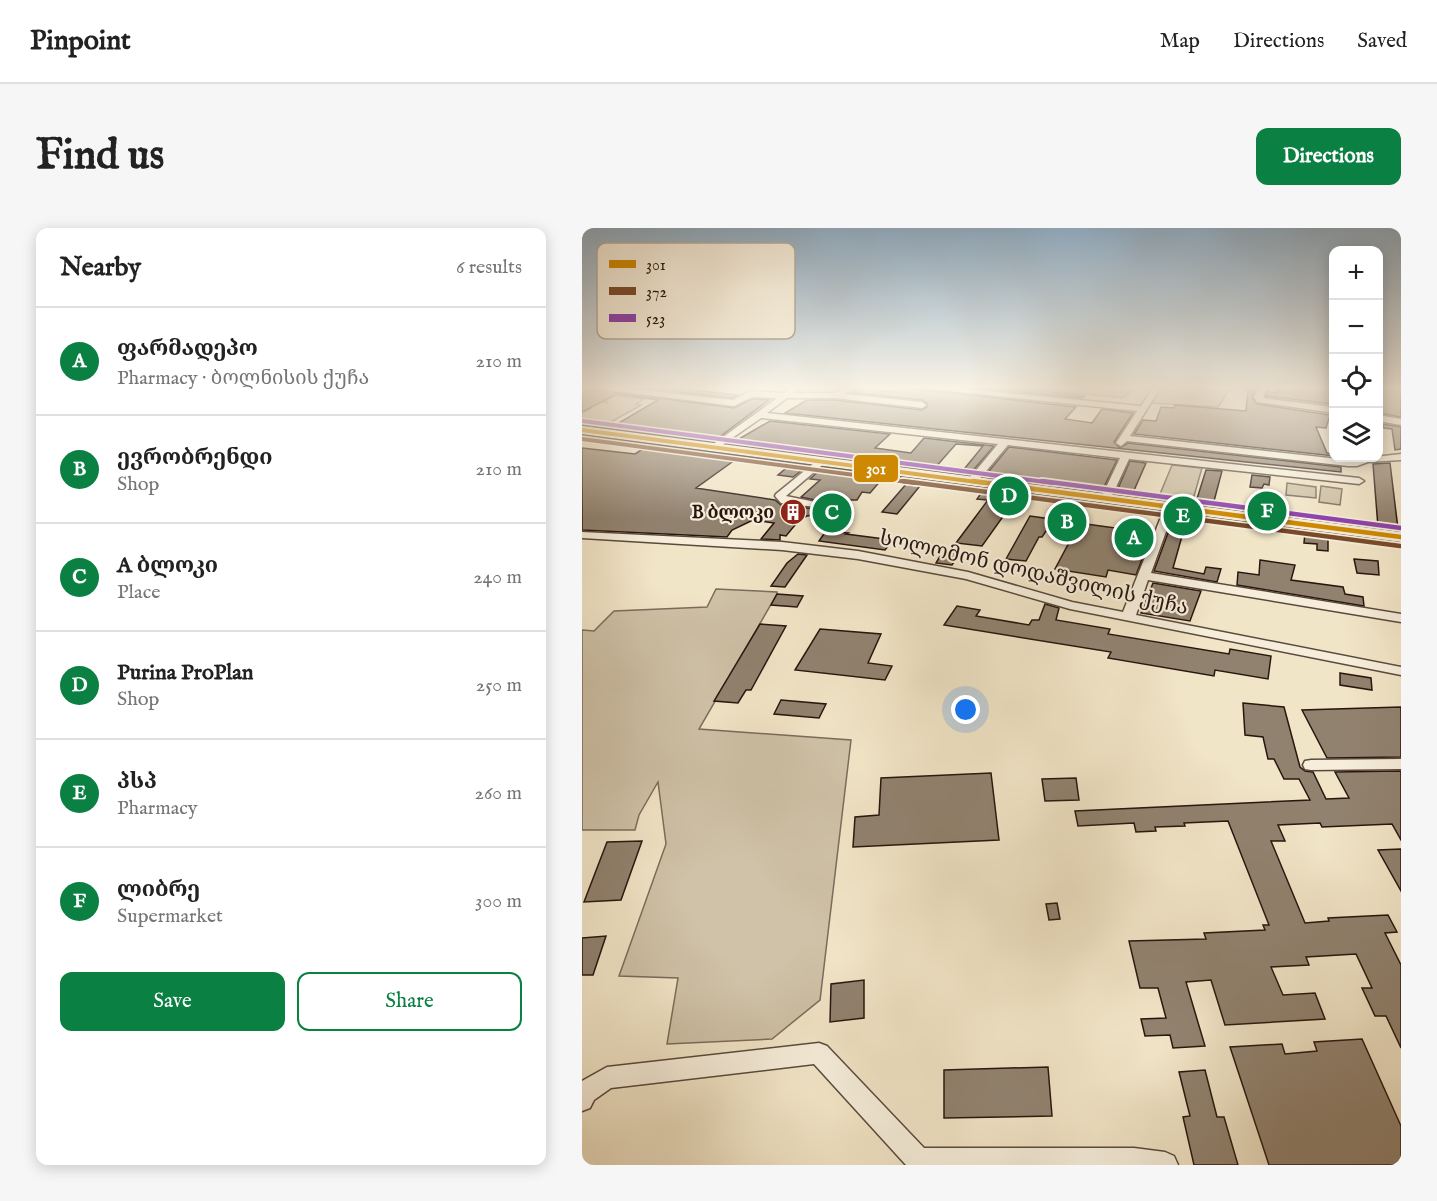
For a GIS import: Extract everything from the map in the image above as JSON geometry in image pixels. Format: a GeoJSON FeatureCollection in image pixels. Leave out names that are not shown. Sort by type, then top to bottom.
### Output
{"type":"FeatureCollection","features":[{"type":"Feature","properties":{"kind":"main road"},"geometry":{"type":"LineString","coordinates":[[588,431],[1401,537]]}},
{"type":"Feature","properties":{"kind":"street"},"geometry":{"type":"LineString","coordinates":[[715,447],[738,431]]}},
{"type":"Feature","properties":{"kind":"street"},"geometry":{"type":"LineString","coordinates":[[909,431],[1125,457],[1133,456],[1359,481]]}},
{"type":"Feature","properties":{"kind":"street"},"geometry":{"type":"LineString","coordinates":[[1111,455],[1129,431]]}},
{"type":"Feature","properties":{"kind":"street"},"geometry":{"type":"LineString","coordinates":[[1125,438],[1397,468]]}},
{"type":"Feature","properties":{"kind":"street"},"geometry":{"type":"LineString","coordinates":[[973,480],[1006,441]]}},
{"type":"Feature","properties":{"kind":"street"},"geometry":{"type":"LineString","coordinates":[[1106,498],[1125,457]]}},
{"type":"Feature","properties":{"kind":"street"},"geometry":{"type":"LineString","coordinates":[[1357,463],[1366,459],[1401,457]]}},
{"type":"Feature","properties":{"kind":"street"},"geometry":{"type":"LineString","coordinates":[[821,506],[785,501],[780,496],[822,461]]}},
{"type":"Feature","properties":{"kind":"street"},"geometry":{"type":"LineString","coordinates":[[1128,617],[1170,507]]}},
{"type":"Feature","properties":{"kind":"street","name":"სოლომონ დოდაშვილის ქუჩა"},"geometry":{"type":"LineString","coordinates":[[582,535],[837,551],[914,564],[1070,605],[1401,670]]}},
{"type":"Feature","properties":{"kind":"street"},"geometry":{"type":"LineString","coordinates":[[1144,576],[1401,618]]}},
{"type":"Feature","properties":{"kind":"street"},"geometry":{"type":"LineString","coordinates":[[1311,765],[1401,764]]}},
{"type":"Feature","properties":{"kind":"street"},"geometry":{"type":"LineString","coordinates":[[582,1100],[586,1092],[607,1078],[819,1053],[919,1161],[1134,1161],[1165,1165]]}},
{"type":"Feature","properties":{"kind":"shaded area"},"geometry":{"type":"Polygon","coordinates":[[[1172,465],[1202,468],[1192,503],[1160,494],[1172,465]]]}},
{"type":"Feature","properties":{"kind":"shaded area"},"geometry":{"type":"Polygon","coordinates":[[[1287,483],[1316,487],[1316,498],[1286,495],[1287,483]]]}},
{"type":"Feature","properties":{"kind":"shaded area"},"geometry":{"type":"Polygon","coordinates":[[[1321,486],[1342,489],[1340,505],[1319,502],[1321,486]]]}},
{"type":"Feature","properties":{"kind":"shaded area"},"geometry":{"type":"Polygon","coordinates":[[[716,589],[777,592],[777,594],[699,729],[851,740],[820,1000],[772,1039],[667,1044],[678,978],[619,976],[666,844],[658,782],[639,815],[635,830],[582,830],[582,630],[594,631],[614,611],[707,607],[716,589]]]}},
{"type":"Feature","properties":{"kind":"building"},"geometry":{"type":"Polygon","coordinates":[[[639,431],[728,431],[714,441],[639,431]]]}},
{"type":"Feature","properties":{"kind":"building"},"geometry":{"type":"Polygon","coordinates":[[[753,431],[860,431],[890,434],[875,448],[911,453],[924,438],[994,446],[970,474],[961,473],[983,446],[956,444],[934,469],[804,453],[807,450],[732,443],[753,431]]]}},
{"type":"Feature","properties":{"kind":"building"},"geometry":{"type":"Polygon","coordinates":[[[952,431],[1121,431],[1114,442],[1120,448],[1128,443],[1341,467],[1341,472],[952,431]]]}},
{"type":"Feature","properties":{"kind":"building"},"geometry":{"type":"Polygon","coordinates":[[[1136,431],[1318,431],[1329,455],[1134,434],[1136,431]]]}},
{"type":"Feature","properties":{"kind":"building"},"geometry":{"type":"Polygon","coordinates":[[[1392,431],[1401,431],[1401,449],[1395,450],[1392,431]]]}},
{"type":"Feature","properties":{"kind":"building"},"geometry":{"type":"Polygon","coordinates":[[[649,445],[739,457],[696,488],[775,500],[781,505],[826,510],[825,502],[801,497],[820,480],[810,479],[822,468],[924,481],[897,514],[882,512],[908,482],[882,479],[870,493],[862,492],[857,500],[850,500],[849,514],[839,526],[813,515],[807,516],[800,519],[786,536],[780,535],[780,540],[761,539],[774,523],[753,520],[732,530],[727,537],[582,530],[582,448],[635,454],[649,445]]]}},
{"type":"Feature","properties":{"kind":"building"},"geometry":{"type":"Polygon","coordinates":[[[1009,447],[1117,460],[1102,491],[985,476],[1009,447]]]}},
{"type":"Feature","properties":{"kind":"building"},"geometry":{"type":"Polygon","coordinates":[[[1130,461],[1146,463],[1132,495],[1116,493],[1130,461]]]}},
{"type":"Feature","properties":{"kind":"building"},"geometry":{"type":"Polygon","coordinates":[[[1390,463],[1398,529],[1378,527],[1373,464],[1390,463]]]}},
{"type":"Feature","properties":{"kind":"building"},"geometry":{"type":"Polygon","coordinates":[[[791,464],[807,466],[793,477],[778,475],[791,464]]]}},
{"type":"Feature","properties":{"kind":"building"},"geometry":{"type":"Polygon","coordinates":[[[1206,470],[1222,471],[1213,505],[1180,501],[1196,502],[1206,470]]]}},
{"type":"Feature","properties":{"kind":"building"},"geometry":{"type":"Polygon","coordinates":[[[1252,475],[1270,477],[1269,485],[1264,484],[1262,488],[1250,487],[1252,475]]]}},
{"type":"Feature","properties":{"kind":"building"},"geometry":{"type":"Polygon","coordinates":[[[984,489],[1019,494],[982,546],[956,543],[988,500],[977,499],[984,489]]]}},
{"type":"Feature","properties":{"kind":"building"},"geometry":{"type":"Polygon","coordinates":[[[1175,514],[1201,518],[1199,523],[1190,522],[1187,529],[1184,529],[1173,568],[1204,574],[1206,567],[1221,569],[1217,582],[1154,571],[1175,514]]]}},
{"type":"Feature","properties":{"kind":"building"},"geometry":{"type":"Polygon","coordinates":[[[1030,516],[1152,533],[1136,575],[1108,570],[1106,577],[1055,569],[1073,535],[1046,531],[1042,537],[1039,537],[1026,561],[1006,559],[1030,516]]]}},
{"type":"Feature","properties":{"kind":"building"},"geometry":{"type":"Polygon","coordinates":[[[826,531],[893,540],[885,550],[819,541],[826,531]]]}},
{"type":"Feature","properties":{"kind":"building"},"geometry":{"type":"Polygon","coordinates":[[[1305,532],[1328,535],[1328,551],[1317,550],[1317,544],[1304,543],[1305,532]]]}},
{"type":"Feature","properties":{"kind":"building"},"geometry":{"type":"Polygon","coordinates":[[[943,551],[960,553],[952,565],[936,563],[943,551]]]}},
{"type":"Feature","properties":{"kind":"building"},"geometry":{"type":"Polygon","coordinates":[[[798,554],[807,555],[785,587],[771,586],[787,563],[798,554]]]}},
{"type":"Feature","properties":{"kind":"building"},"geometry":{"type":"Polygon","coordinates":[[[1354,559],[1378,561],[1379,575],[1357,573],[1354,559]]]}},
{"type":"Feature","properties":{"kind":"building"},"geometry":{"type":"Polygon","coordinates":[[[1260,560],[1295,565],[1291,580],[1343,587],[1345,594],[1363,597],[1364,606],[1237,585],[1238,572],[1259,575],[1260,560]]]}},
{"type":"Feature","properties":{"kind":"building"},"geometry":{"type":"Polygon","coordinates":[[[1153,583],[1201,591],[1190,621],[1141,613],[1153,583]]]}},
{"type":"Feature","properties":{"kind":"building"},"geometry":{"type":"Polygon","coordinates":[[[777,594],[803,596],[797,607],[771,605],[777,594]]]}},
{"type":"Feature","properties":{"kind":"building"},"geometry":{"type":"Polygon","coordinates":[[[1045,604],[1059,608],[1056,620],[1110,629],[1108,634],[1229,654],[1230,649],[1271,656],[1268,679],[1215,670],[1214,676],[1108,658],[1111,652],[944,625],[957,606],[980,610],[976,616],[1029,625],[1032,620],[1039,620],[1045,604]]]}},
{"type":"Feature","properties":{"kind":"building"},"geometry":{"type":"Polygon","coordinates":[[[760,624],[786,626],[751,690],[746,690],[738,703],[714,701],[760,624]]]}},
{"type":"Feature","properties":{"kind":"building"},"geometry":{"type":"Polygon","coordinates":[[[820,629],[881,634],[868,663],[892,666],[885,680],[795,670],[820,629]]]}},
{"type":"Feature","properties":{"kind":"building"},"geometry":{"type":"Polygon","coordinates":[[[1340,673],[1371,678],[1372,690],[1340,685],[1340,673]]]}},
{"type":"Feature","properties":{"kind":"building"},"geometry":{"type":"Polygon","coordinates":[[[781,700],[826,704],[819,718],[774,714],[781,700]]]}},
{"type":"Feature","properties":{"kind":"building"},"geometry":{"type":"Polygon","coordinates":[[[1243,703],[1284,707],[1300,767],[1305,771],[1313,772],[1326,799],[1349,798],[1335,772],[1401,771],[1401,840],[1392,824],[1322,827],[1320,823],[1278,825],[1285,841],[1271,841],[1305,923],[1329,921],[1328,918],[1388,915],[1397,932],[1385,933],[1401,965],[1401,1048],[1386,1016],[1375,1016],[1362,988],[1372,988],[1356,954],[1306,957],[1309,965],[1271,967],[1283,995],[1315,993],[1325,1019],[1225,1025],[1211,980],[1186,982],[1205,1046],[1173,1048],[1170,1035],[1145,1036],[1141,1019],[1166,1018],[1158,988],[1140,988],[1129,941],[1206,939],[1204,933],[1265,930],[1263,925],[1269,925],[1228,821],[1184,823],[1185,826],[1155,827],[1156,831],[1136,832],[1134,823],[1078,826],[1075,811],[1310,800],[1299,779],[1284,779],[1274,759],[1268,759],[1263,737],[1245,735],[1243,703]]]}},
{"type":"Feature","properties":{"kind":"building"},"geometry":{"type":"Polygon","coordinates":[[[1401,707],[1401,757],[1327,758],[1302,710],[1401,707]]]}},
{"type":"Feature","properties":{"kind":"building"},"geometry":{"type":"Polygon","coordinates":[[[991,773],[999,840],[853,847],[855,817],[879,815],[881,778],[991,773]]]}},
{"type":"Feature","properties":{"kind":"building"},"geometry":{"type":"Polygon","coordinates":[[[1076,778],[1079,800],[1045,801],[1042,779],[1076,778]]]}},
{"type":"Feature","properties":{"kind":"building"},"geometry":{"type":"Polygon","coordinates":[[[642,841],[621,900],[584,902],[607,842],[642,841]]]}},
{"type":"Feature","properties":{"kind":"building"},"geometry":{"type":"Polygon","coordinates":[[[1401,849],[1401,891],[1378,850],[1401,849]]]}},
{"type":"Feature","properties":{"kind":"building"},"geometry":{"type":"Polygon","coordinates":[[[1057,903],[1060,919],[1049,920],[1046,904],[1057,903]]]}},
{"type":"Feature","properties":{"kind":"building"},"geometry":{"type":"Polygon","coordinates":[[[606,936],[593,975],[582,975],[582,938],[606,936]]]}},
{"type":"Feature","properties":{"kind":"building"},"geometry":{"type":"Polygon","coordinates":[[[864,980],[864,1018],[830,1022],[831,984],[864,980]]]}},
{"type":"Feature","properties":{"kind":"building"},"geometry":{"type":"Polygon","coordinates":[[[1362,1039],[1401,1126],[1401,1165],[1269,1165],[1230,1047],[1282,1044],[1285,1054],[1317,1051],[1314,1042],[1362,1039]]]}},
{"type":"Feature","properties":{"kind":"building"},"geometry":{"type":"Polygon","coordinates":[[[1048,1067],[1052,1116],[944,1118],[944,1070],[1048,1067]]]}},
{"type":"Feature","properties":{"kind":"building"},"geometry":{"type":"Polygon","coordinates":[[[1205,1070],[1217,1117],[1224,1117],[1238,1165],[1194,1165],[1183,1117],[1190,1116],[1179,1072],[1205,1070]]]}},
{"type":"Feature","properties":{"kind":"transit line","name":"301"},"geometry":{"type":"LineString","coordinates":[[588,431],[1401,537]]}},
{"type":"Feature","properties":{"kind":"transit line","name":"523"},"geometry":{"type":"LineString","coordinates":[[657,431],[1401,528]]}},
{"type":"Feature","properties":{"kind":"transit line","name":"372"},"geometry":{"type":"LineString","coordinates":[[582,439],[1400,546]]}},
{"type":"Feature","properties":{"kind":"place","name":"Purina ProPlan"},"geometry":{"type":"Point","coordinates":[1009,496]}},
{"type":"Feature","properties":{"kind":"place","name":"ლიბრე"},"geometry":{"type":"Point","coordinates":[1267,511]}},
{"type":"Feature","properties":{"kind":"place","name":"B ბლოკი"},"geometry":{"type":"Point","coordinates":[793,512]}},
{"type":"Feature","properties":{"kind":"place","name":"A ბლოკი"},"geometry":{"type":"Point","coordinates":[832,513]}},
{"type":"Feature","properties":{"kind":"place","name":"პსპ"},"geometry":{"type":"Point","coordinates":[1183,516]}},
{"type":"Feature","properties":{"kind":"place","name":"ევრობრენდი"},"geometry":{"type":"Point","coordinates":[1067,522]}},
{"type":"Feature","properties":{"kind":"place","name":"ფარმადეპო"},"geometry":{"type":"Point","coordinates":[1134,538]}}]}
